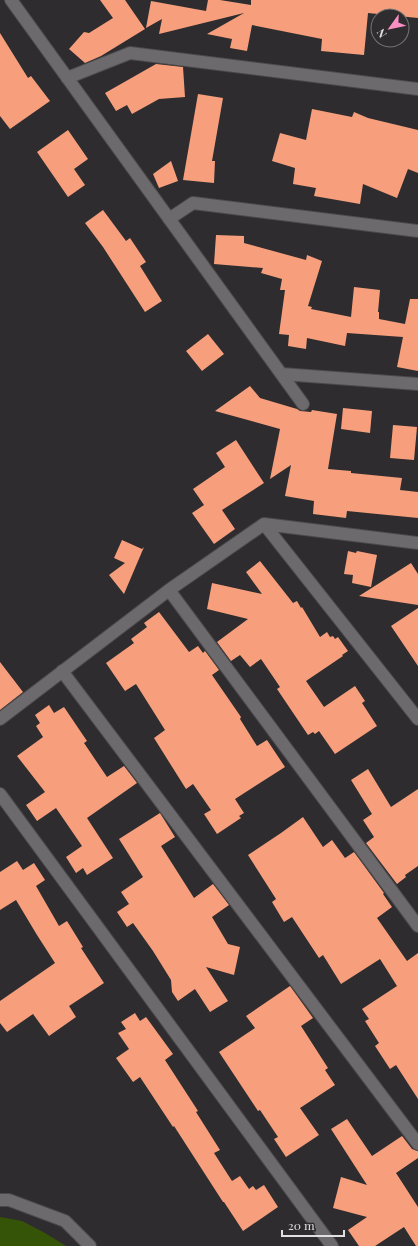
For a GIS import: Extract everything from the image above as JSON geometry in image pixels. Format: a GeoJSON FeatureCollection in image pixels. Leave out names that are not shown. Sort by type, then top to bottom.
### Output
{"type":"FeatureCollection","features":[{"type":"Feature","properties":{"kind":"street"},"geometry":{"type":"LineString","coordinates":[[11,0],[303,404]]}},
{"type":"Feature","properties":{"kind":"street"},"geometry":{"type":"LineString","coordinates":[[67,78],[130,52],[418,89]]}},
{"type":"Feature","properties":{"kind":"street"},"geometry":{"type":"LineString","coordinates":[[169,219],[192,203],[418,231]]}},
{"type":"Feature","properties":{"kind":"street"},"geometry":{"type":"LineString","coordinates":[[282,374],[418,384]]}},
{"type":"Feature","properties":{"kind":"street"},"geometry":{"type":"LineString","coordinates":[[0,719],[169,590],[264,524],[418,543]]}},
{"type":"Feature","properties":{"kind":"street"},"geometry":{"type":"LineString","coordinates":[[264,524],[418,719]]}},
{"type":"Feature","properties":{"kind":"street"},"geometry":{"type":"LineString","coordinates":[[169,590],[418,926]]}},
{"type":"Feature","properties":{"kind":"street"},"geometry":{"type":"LineString","coordinates":[[62,671],[418,1144]]}},
{"type":"Feature","properties":{"kind":"street"},"geometry":{"type":"LineString","coordinates":[[0,794],[332,1246]]}},
{"type":"Feature","properties":{"kind":"street"},"geometry":{"type":"LineString","coordinates":[[0,1200],[9,1200],[64,1221],[90,1246]]}},
{"type":"Feature","properties":{"kind":"green space"},"geometry":{"type":"Polygon","coordinates":[[[0,1217],[22,1221],[66,1246],[0,1246],[0,1217]]]}},
{"type":"Feature","properties":{"kind":"building"},"geometry":{"type":"Polygon","coordinates":[[[100,0],[125,0],[145,29],[101,56],[85,63],[69,49],[84,32],[89,33],[113,18],[100,0]]]}},
{"type":"Feature","properties":{"kind":"building"},"geometry":{"type":"Polygon","coordinates":[[[208,0],[220,0],[251,5],[251,0],[418,0],[418,18],[410,17],[410,8],[370,8],[370,13],[368,13],[364,55],[321,51],[322,39],[252,25],[247,51],[230,48],[232,39],[207,34],[244,13],[159,34],[162,19],[146,28],[151,1],[206,11],[208,0]]]}},
{"type":"Feature","properties":{"kind":"building"},"geometry":{"type":"Polygon","coordinates":[[[0,33],[28,78],[31,76],[50,101],[10,129],[0,116],[0,33]]]}},
{"type":"Feature","properties":{"kind":"building"},"geometry":{"type":"Polygon","coordinates":[[[156,64],[183,67],[185,97],[159,99],[132,114],[127,105],[116,111],[105,93],[156,64]]]}},
{"type":"Feature","properties":{"kind":"building"},"geometry":{"type":"Polygon","coordinates":[[[198,94],[223,98],[212,161],[215,161],[214,183],[183,180],[198,94]]]}},
{"type":"Feature","properties":{"kind":"building"},"geometry":{"type":"Polygon","coordinates":[[[312,109],[352,117],[354,112],[368,118],[418,130],[418,173],[408,169],[397,198],[363,184],[360,204],[314,196],[316,188],[293,184],[295,168],[272,161],[280,133],[306,140],[312,109]]]}},
{"type":"Feature","properties":{"kind":"building"},"geometry":{"type":"Polygon","coordinates":[[[68,130],[88,159],[74,169],[85,185],[68,197],[37,152],[68,130]]]}},
{"type":"Feature","properties":{"kind":"building"},"geometry":{"type":"Polygon","coordinates":[[[171,161],[178,181],[159,188],[153,174],[171,161]]]}},
{"type":"Feature","properties":{"kind":"building"},"geometry":{"type":"Polygon","coordinates":[[[103,210],[126,241],[130,238],[146,262],[140,266],[162,301],[145,312],[103,247],[85,223],[103,210]]]}},
{"type":"Feature","properties":{"kind":"building"},"geometry":{"type":"Polygon","coordinates":[[[216,235],[244,236],[244,243],[306,260],[307,255],[322,261],[308,306],[312,307],[311,309],[351,317],[354,287],[380,290],[378,312],[379,319],[405,324],[410,299],[418,299],[418,371],[397,367],[403,337],[347,333],[345,346],[307,338],[306,349],[288,346],[289,335],[279,334],[285,290],[280,290],[282,279],[261,273],[263,268],[214,264],[216,235]]]}},
{"type":"Feature","properties":{"kind":"building"},"geometry":{"type":"Polygon","coordinates":[[[208,334],[224,354],[202,371],[186,351],[208,334]]]}},
{"type":"Feature","properties":{"kind":"building"},"geometry":{"type":"Polygon","coordinates":[[[250,386],[260,398],[300,411],[311,412],[312,410],[337,414],[328,469],[402,478],[400,490],[418,492],[418,518],[347,511],[346,518],[313,514],[314,501],[285,496],[291,465],[270,479],[280,429],[215,411],[250,386]]]}},
{"type":"Feature","properties":{"kind":"building"},"geometry":{"type":"Polygon","coordinates":[[[343,408],[372,411],[370,433],[341,429],[343,408]]]}},
{"type":"Feature","properties":{"kind":"building"},"geometry":{"type":"Polygon","coordinates":[[[393,425],[417,427],[414,460],[390,458],[393,425]]]}},
{"type":"Feature","properties":{"kind":"building"},"geometry":{"type":"Polygon","coordinates":[[[236,440],[264,483],[222,510],[235,529],[214,544],[192,513],[204,505],[193,489],[225,467],[216,453],[236,440]]]}},
{"type":"Feature","properties":{"kind":"building"},"geometry":{"type":"Polygon","coordinates":[[[122,540],[142,549],[144,547],[124,594],[109,575],[125,563],[114,558],[122,540]]]}},
{"type":"Feature","properties":{"kind":"building"},"geometry":{"type":"Polygon","coordinates":[[[348,551],[356,553],[357,551],[377,555],[371,587],[352,583],[353,575],[344,574],[348,551]]]}},
{"type":"Feature","properties":{"kind":"building"},"geometry":{"type":"Polygon","coordinates":[[[260,561],[293,603],[297,601],[301,608],[302,607],[320,637],[327,632],[330,637],[333,636],[335,639],[338,637],[348,651],[306,681],[324,707],[355,686],[365,701],[362,703],[377,726],[335,754],[319,731],[315,734],[313,732],[308,735],[277,689],[280,687],[261,659],[250,667],[240,655],[231,661],[217,642],[248,619],[207,609],[212,583],[262,594],[246,572],[260,561]]]}},
{"type":"Feature","properties":{"kind":"building"},"geometry":{"type":"Polygon","coordinates":[[[411,563],[418,574],[418,605],[359,596],[411,563]]]}},
{"type":"Feature","properties":{"kind":"building"},"geometry":{"type":"Polygon","coordinates":[[[418,608],[418,666],[391,626],[418,608]]]}},
{"type":"Feature","properties":{"kind":"building"},"geometry":{"type":"Polygon","coordinates":[[[159,612],[189,652],[198,646],[203,653],[205,651],[219,670],[212,675],[241,717],[240,719],[257,746],[267,740],[285,767],[235,799],[244,813],[239,816],[241,818],[217,834],[204,814],[211,810],[193,784],[186,789],[154,738],[165,730],[136,684],[125,691],[106,663],[134,643],[131,639],[147,627],[144,623],[159,612]]]}},
{"type":"Feature","properties":{"kind":"building"},"geometry":{"type":"Polygon","coordinates":[[[0,662],[23,692],[0,710],[0,662]]]}},
{"type":"Feature","properties":{"kind":"building"},"geometry":{"type":"Polygon","coordinates":[[[49,705],[54,713],[64,707],[87,741],[84,743],[107,777],[124,766],[137,783],[87,818],[113,858],[87,875],[83,868],[76,873],[66,857],[82,846],[56,808],[37,821],[26,805],[45,792],[17,756],[43,737],[36,726],[40,723],[35,715],[49,705]]]}},
{"type":"Feature","properties":{"kind":"building"},"geometry":{"type":"Polygon","coordinates":[[[368,769],[391,807],[418,789],[418,866],[405,875],[406,877],[397,884],[366,843],[374,837],[363,820],[372,814],[351,780],[368,769]]]}},
{"type":"Feature","properties":{"kind":"building"},"geometry":{"type":"Polygon","coordinates":[[[160,813],[175,837],[161,846],[194,898],[213,884],[229,905],[212,917],[228,944],[240,947],[234,975],[206,967],[228,1001],[210,1012],[195,989],[178,1001],[172,992],[171,980],[153,951],[133,923],[127,927],[117,912],[129,904],[121,892],[143,877],[119,839],[160,813]]]}},
{"type":"Feature","properties":{"kind":"building"},"geometry":{"type":"Polygon","coordinates":[[[303,817],[323,847],[332,840],[345,858],[354,852],[384,893],[383,894],[392,907],[377,918],[407,961],[418,953],[418,1099],[396,1065],[390,1069],[375,1046],[379,1043],[365,1021],[369,1019],[362,1009],[397,986],[380,959],[341,984],[323,955],[319,958],[292,917],[284,922],[272,902],[276,899],[248,855],[303,817]]]}},
{"type":"Feature","properties":{"kind":"building"},"geometry":{"type":"Polygon","coordinates":[[[17,861],[23,870],[34,863],[45,880],[36,886],[59,926],[67,921],[83,947],[81,948],[104,983],[69,1006],[76,1017],[49,1036],[33,1014],[7,1032],[0,1023],[0,1001],[55,963],[16,900],[0,910],[0,872],[17,861]]]}},
{"type":"Feature","properties":{"kind":"building"},"geometry":{"type":"Polygon","coordinates":[[[290,986],[313,1018],[301,1026],[328,1068],[325,1070],[335,1085],[300,1108],[319,1135],[286,1157],[274,1139],[278,1137],[260,1110],[258,1111],[219,1052],[255,1028],[246,1016],[290,986]]]}},
{"type":"Feature","properties":{"kind":"building"},"geometry":{"type":"Polygon","coordinates":[[[135,1013],[140,1021],[146,1017],[173,1054],[165,1060],[198,1111],[196,1112],[220,1150],[214,1153],[232,1181],[240,1176],[249,1189],[253,1186],[256,1190],[264,1185],[278,1207],[243,1231],[140,1077],[133,1082],[116,1058],[129,1049],[118,1033],[126,1029],[121,1022],[135,1013]]]}},
{"type":"Feature","properties":{"kind":"building"},"geometry":{"type":"Polygon","coordinates":[[[347,1119],[372,1156],[402,1136],[412,1149],[418,1151],[418,1158],[396,1173],[418,1207],[418,1246],[416,1246],[404,1227],[375,1246],[359,1246],[348,1230],[367,1217],[333,1208],[341,1177],[367,1185],[331,1129],[347,1119]]]}}]}
